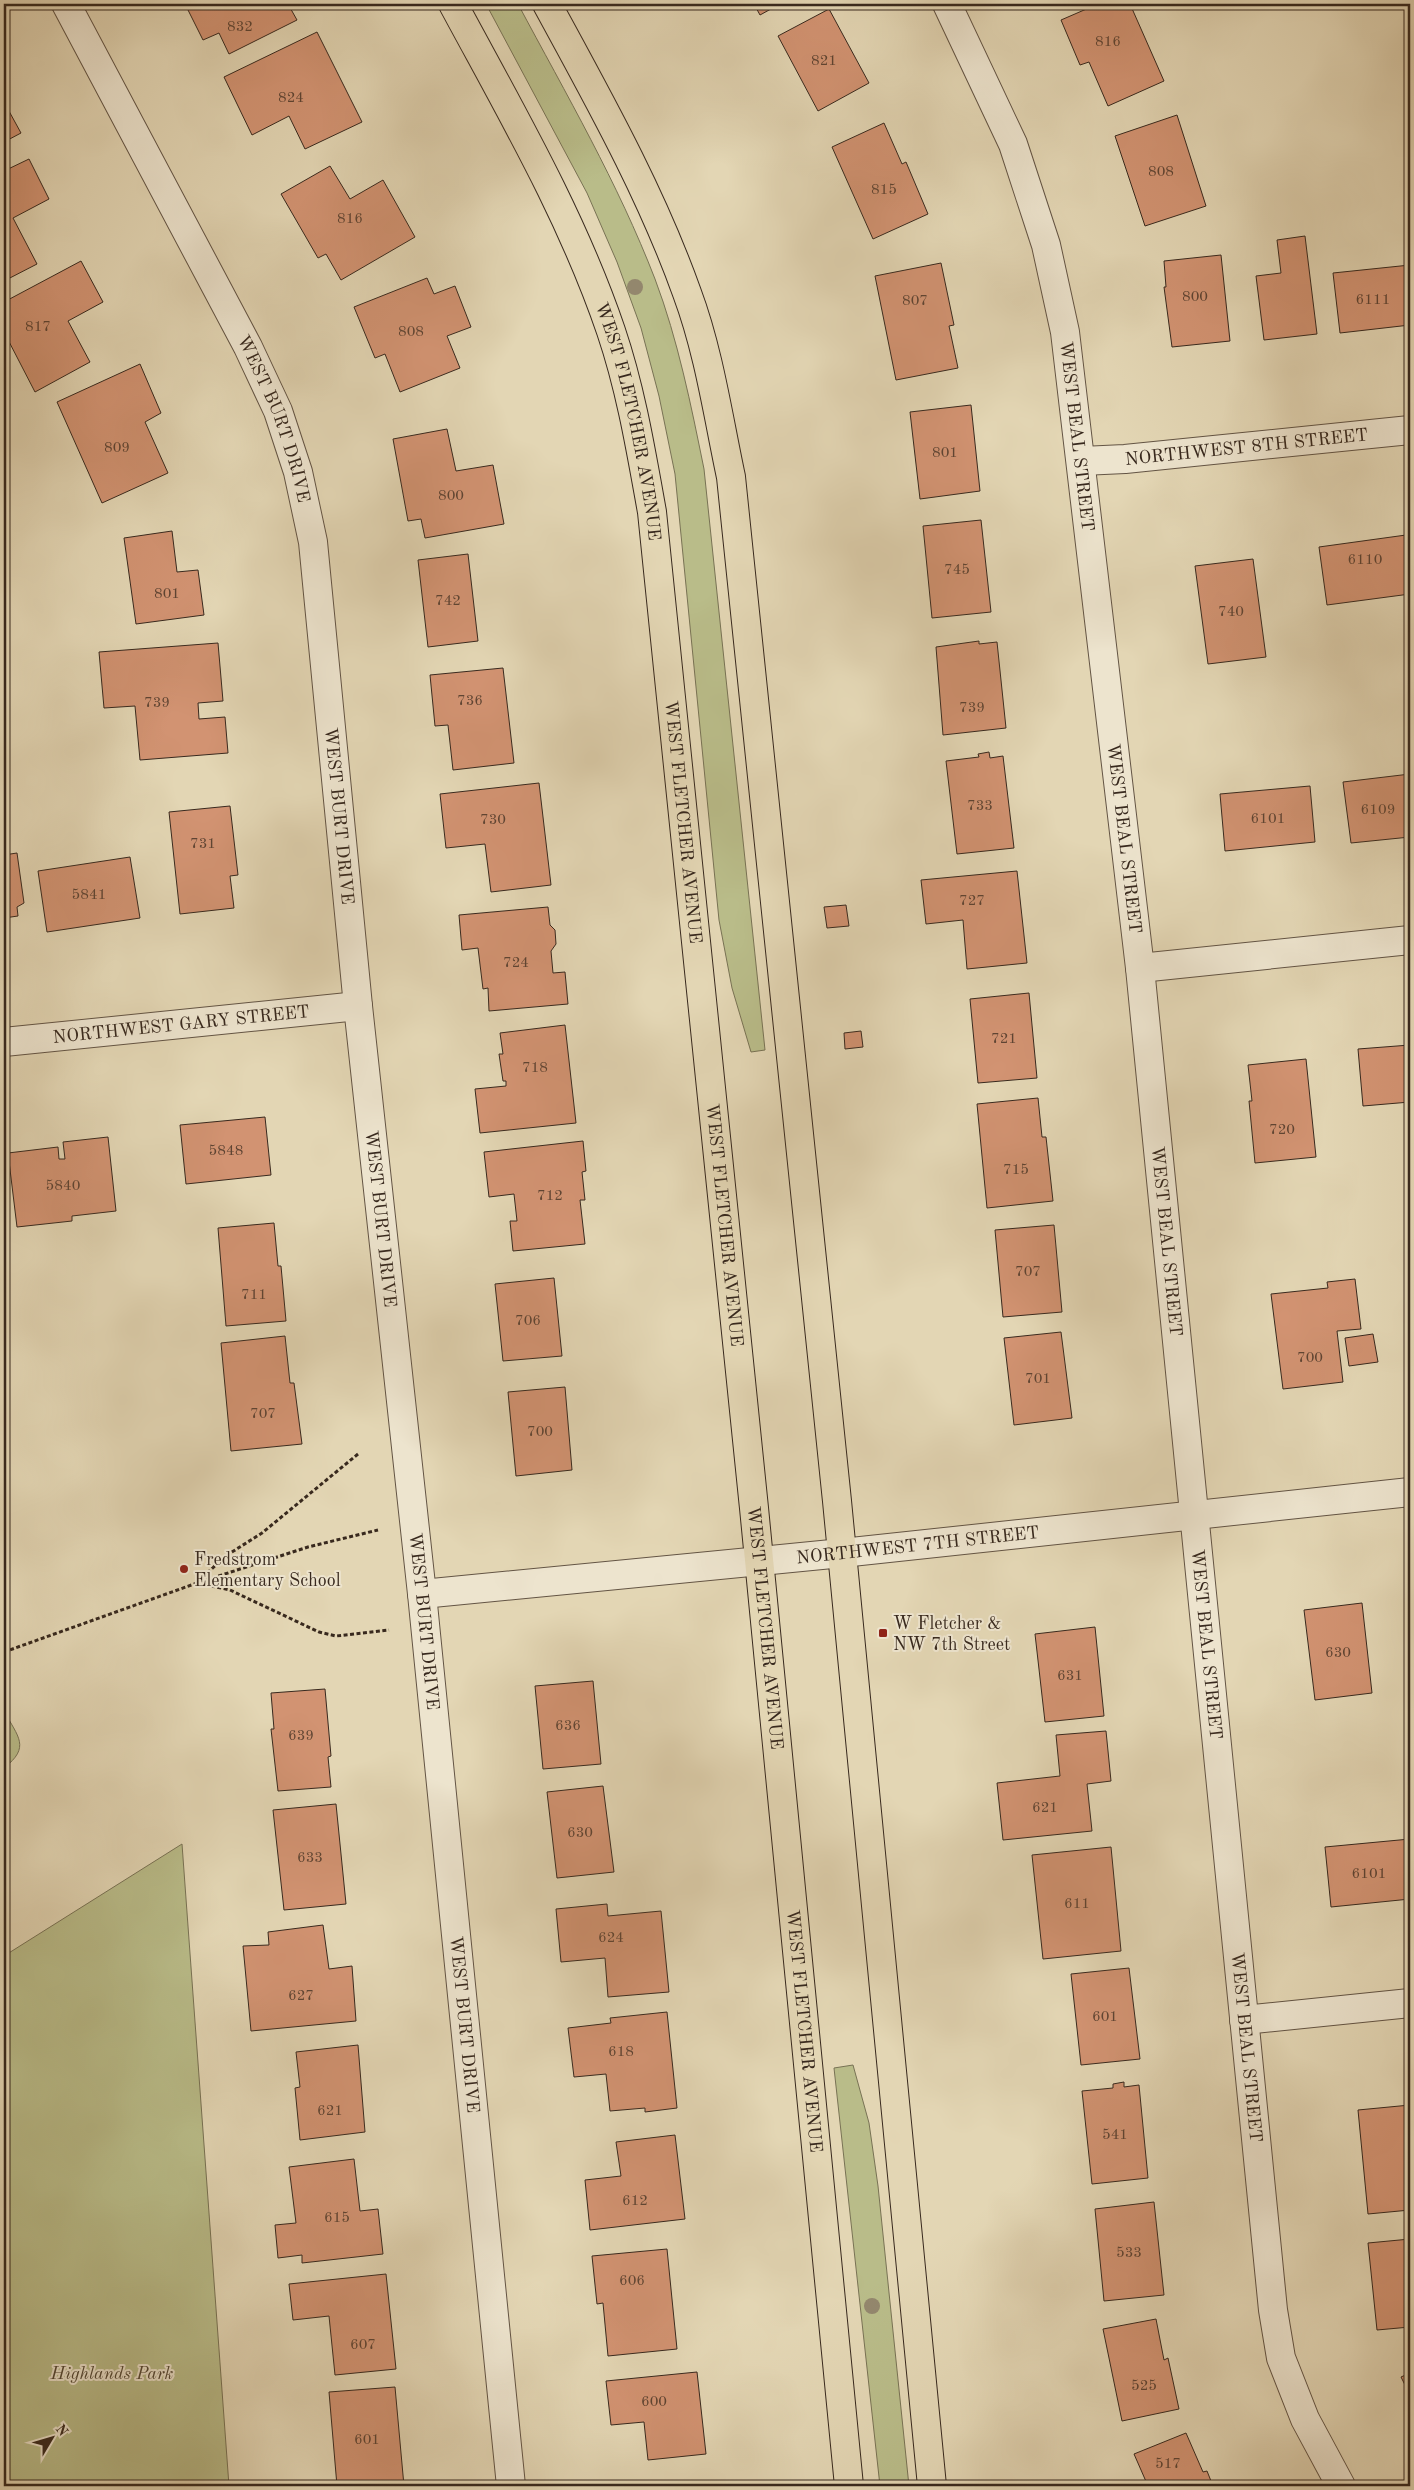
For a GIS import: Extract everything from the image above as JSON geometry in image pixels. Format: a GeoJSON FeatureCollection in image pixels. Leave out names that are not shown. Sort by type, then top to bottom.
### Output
{"type":"FeatureCollection","features":[{"type":"Feature","properties":{"kind":"main road","name":"WEST FLETCHER AVENUE"},"geometry":{"type":"LineString","coordinates":[[453,4],[543,172],[582,254],[612,332],[634,410],[652,512],[759,1561],[849,2486]]}},
{"type":"Feature","properties":{"kind":"main road"},"geometry":{"type":"LineString","coordinates":[[547,4],[615,131],[667,240],[688,295],[709,369],[731,477],[842,1553],[932,2486]]}},
{"type":"Feature","properties":{"kind":"street","name":"WEST BURT DRIVE"},"geometry":{"type":"LineString","coordinates":[[66,4],[248,347],[278,411],[298,472],[313,542],[358,1006],[416,1532],[511,2486]]}},
{"type":"Feature","properties":{"kind":"street","name":"WEST BEAL STREET"},"geometry":{"type":"LineString","coordinates":[[947,4],[1013,144],[1046,245],[1065,332],[1082,461],[1140,968],[1273,2310],[1281,2358],[1305,2419],[1341,2486]]}},
{"type":"Feature","properties":{"kind":"street","name":"NORTHWEST 8TH STREET"},"geometry":{"type":"LineString","coordinates":[[1082,461],[1125,459],[1410,430]]}},
{"type":"Feature","properties":{"kind":"street"},"geometry":{"type":"LineString","coordinates":[[1140,968],[1410,940]]}},
{"type":"Feature","properties":{"kind":"street","name":"NORTHWEST GARY STREET"},"geometry":{"type":"LineString","coordinates":[[4,1042],[358,1006]]}},
{"type":"Feature","properties":{"kind":"street","name":"NORTHWEST 7TH STREET"},"geometry":{"type":"LineString","coordinates":[[422,1594],[842,1553],[1410,1492]]}},
{"type":"Feature","properties":{"kind":"street"},"geometry":{"type":"LineString","coordinates":[[1244,2020],[1410,2003]]}},
{"type":"Feature","properties":{"kind":"path"},"geometry":{"type":"LineString","coordinates":[[197,1583],[224,1557],[262,1533],[358,1454]]}},
{"type":"Feature","properties":{"kind":"path"},"geometry":{"type":"LineString","coordinates":[[4,1652],[152,1598],[308,1547],[386,1528],[416,1532]]}},
{"type":"Feature","properties":{"kind":"path"},"geometry":{"type":"LineString","coordinates":[[197,1583],[230,1590],[319,1632],[336,1636],[396,1630],[426,1636]]}},
{"type":"Feature","properties":{"kind":"green space"},"geometry":{"type":"Polygon","coordinates":[[[486,4],[518,4],[591,139],[625,208],[655,279],[677,349],[704,469],[765,1050],[751,1052],[732,988],[719,920],[675,474],[659,396],[641,328],[617,262],[587,193],[486,4]]]}},
{"type":"Feature","properties":{"kind":"green space"},"geometry":{"type":"Polygon","coordinates":[[[4,1711],[17,1735],[20,1748],[12,1761],[4,1768],[4,1711]]]}},
{"type":"Feature","properties":{"kind":"green space","name":"Highlands Park"},"geometry":{"type":"Polygon","coordinates":[[[182,1844],[229,2486],[4,2486],[4,1956],[182,1844]]]}},
{"type":"Feature","properties":{"kind":"green space"},"geometry":{"type":"Polygon","coordinates":[[[853,2065],[869,2123],[878,2186],[909,2486],[880,2486],[834,2068],[853,2065]]]}},
{"type":"Feature","properties":{"kind":"building"},"geometry":{"type":"Polygon","coordinates":[[[185,4],[288,4],[297,20],[229,54],[219,33],[203,40],[185,4]]]}},
{"type":"Feature","properties":{"kind":"building"},"geometry":{"type":"Polygon","coordinates":[[[754,4],[780,4],[760,15],[754,4]]]}},
{"type":"Feature","properties":{"kind":"building"},"geometry":{"type":"Polygon","coordinates":[[[1098,4],[1130,4],[1164,81],[1108,106],[1089,62],[1080,65],[1061,20],[1098,4]]]}},
{"type":"Feature","properties":{"kind":"building"},"geometry":{"type":"Polygon","coordinates":[[[829,9],[869,83],[818,111],[778,36],[829,9]]]}},
{"type":"Feature","properties":{"kind":"building"},"geometry":{"type":"Polygon","coordinates":[[[317,32],[362,122],[305,149],[289,116],[252,135],[224,77],[317,32]]]}},
{"type":"Feature","properties":{"kind":"building"},"geometry":{"type":"Polygon","coordinates":[[[4,102],[21,133],[4,142],[4,102]]]}},
{"type":"Feature","properties":{"kind":"building"},"geometry":{"type":"Polygon","coordinates":[[[1177,115],[1206,206],[1145,226],[1115,136],[1177,115]]]}},
{"type":"Feature","properties":{"kind":"building"},"geometry":{"type":"Polygon","coordinates":[[[884,123],[902,164],[906,162],[928,214],[873,239],[832,147],[884,123]]]}},
{"type":"Feature","properties":{"kind":"building"},"geometry":{"type":"Polygon","coordinates":[[[29,159],[49,199],[13,218],[37,264],[4,281],[4,171],[29,159]]]}},
{"type":"Feature","properties":{"kind":"building"},"geometry":{"type":"Polygon","coordinates":[[[330,166],[350,199],[383,180],[415,237],[341,280],[326,254],[318,258],[281,194],[330,166]]]}},
{"type":"Feature","properties":{"kind":"building"},"geometry":{"type":"Polygon","coordinates":[[[1305,236],[1317,334],[1264,340],[1256,276],[1281,273],[1277,240],[1305,236]]]}},
{"type":"Feature","properties":{"kind":"building"},"geometry":{"type":"Polygon","coordinates":[[[1221,255],[1230,341],[1172,347],[1164,287],[1166,287],[1164,261],[1221,255]]]}},
{"type":"Feature","properties":{"kind":"building"},"geometry":{"type":"Polygon","coordinates":[[[81,261],[103,302],[68,321],[90,362],[35,392],[4,332],[4,302],[81,261]]]}},
{"type":"Feature","properties":{"kind":"building"},"geometry":{"type":"Polygon","coordinates":[[[941,263],[954,325],[949,326],[958,368],[896,380],[875,276],[941,263]]]}},
{"type":"Feature","properties":{"kind":"building"},"geometry":{"type":"Polygon","coordinates":[[[1410,265],[1410,325],[1340,333],[1333,273],[1410,265]]]}},
{"type":"Feature","properties":{"kind":"building"},"geometry":{"type":"Polygon","coordinates":[[[427,278],[434,294],[455,286],[471,327],[447,336],[460,368],[400,392],[385,354],[375,358],[354,307],[427,278]]]}},
{"type":"Feature","properties":{"kind":"building"},"geometry":{"type":"Polygon","coordinates":[[[140,364],[161,413],[145,422],[168,473],[102,503],[57,402],[140,364]]]}},
{"type":"Feature","properties":{"kind":"building"},"geometry":{"type":"Polygon","coordinates":[[[971,405],[980,491],[920,499],[910,412],[971,405]]]}},
{"type":"Feature","properties":{"kind":"building"},"geometry":{"type":"Polygon","coordinates":[[[447,429],[456,471],[493,465],[504,524],[425,538],[421,519],[408,521],[393,439],[447,429]]]}},
{"type":"Feature","properties":{"kind":"building"},"geometry":{"type":"Polygon","coordinates":[[[981,520],[991,612],[932,618],[923,526],[981,520]]]}},
{"type":"Feature","properties":{"kind":"building"},"geometry":{"type":"Polygon","coordinates":[[[172,531],[177,572],[198,570],[204,615],[136,624],[124,538],[172,531]]]}},
{"type":"Feature","properties":{"kind":"building"},"geometry":{"type":"Polygon","coordinates":[[[1406,535],[1410,570],[1410,594],[1327,605],[1319,547],[1406,535]]]}},
{"type":"Feature","properties":{"kind":"building"},"geometry":{"type":"Polygon","coordinates":[[[468,554],[478,641],[428,647],[418,560],[468,554]]]}},
{"type":"Feature","properties":{"kind":"building"},"geometry":{"type":"Polygon","coordinates":[[[1253,559],[1266,657],[1208,664],[1195,566],[1253,559]]]}},
{"type":"Feature","properties":{"kind":"building"},"geometry":{"type":"Polygon","coordinates":[[[979,641],[979,644],[997,642],[1006,728],[943,735],[936,647],[979,641]]]}},
{"type":"Feature","properties":{"kind":"building"},"geometry":{"type":"Polygon","coordinates":[[[218,643],[223,701],[198,703],[199,719],[225,717],[228,753],[140,760],[135,706],[104,708],[99,652],[218,643]]]}},
{"type":"Feature","properties":{"kind":"building"},"geometry":{"type":"Polygon","coordinates":[[[503,668],[514,763],[453,770],[448,725],[435,726],[430,675],[503,668]]]}},
{"type":"Feature","properties":{"kind":"building"},"geometry":{"type":"Polygon","coordinates":[[[989,752],[990,758],[1003,756],[1014,848],[957,854],[946,761],[979,757],[978,754],[989,752]]]}},
{"type":"Feature","properties":{"kind":"building"},"geometry":{"type":"Polygon","coordinates":[[[1410,774],[1410,837],[1351,843],[1343,782],[1410,774]]]}},
{"type":"Feature","properties":{"kind":"building"},"geometry":{"type":"Polygon","coordinates":[[[539,783],[551,885],[491,892],[485,844],[446,848],[440,794],[539,783]]]}},
{"type":"Feature","properties":{"kind":"building"},"geometry":{"type":"Polygon","coordinates":[[[1310,786],[1315,842],[1225,851],[1220,794],[1310,786]]]}},
{"type":"Feature","properties":{"kind":"building"},"geometry":{"type":"Polygon","coordinates":[[[230,806],[238,875],[230,876],[234,908],[180,914],[169,812],[230,806]]]}},
{"type":"Feature","properties":{"kind":"building"},"geometry":{"type":"Polygon","coordinates":[[[17,853],[24,903],[17,907],[18,916],[4,918],[4,855],[17,853]]]}},
{"type":"Feature","properties":{"kind":"building"},"geometry":{"type":"Polygon","coordinates":[[[130,857],[140,918],[47,932],[38,871],[130,857]]]}},
{"type":"Feature","properties":{"kind":"building"},"geometry":{"type":"Polygon","coordinates":[[[1017,871],[1027,963],[967,969],[963,920],[926,924],[921,880],[1017,871]]]}},
{"type":"Feature","properties":{"kind":"building"},"geometry":{"type":"Polygon","coordinates":[[[846,905],[849,926],[827,928],[824,907],[846,905]]]}},
{"type":"Feature","properties":{"kind":"building"},"geometry":{"type":"Polygon","coordinates":[[[548,907],[550,925],[555,930],[556,944],[551,951],[553,973],[565,972],[568,1004],[489,1011],[488,988],[483,989],[478,948],[462,950],[459,915],[548,907]]]}},
{"type":"Feature","properties":{"kind":"building"},"geometry":{"type":"Polygon","coordinates":[[[1029,993],[1037,1078],[978,1083],[970,999],[1029,993]]]}},
{"type":"Feature","properties":{"kind":"building"},"geometry":{"type":"Polygon","coordinates":[[[565,1025],[576,1123],[480,1133],[475,1089],[506,1086],[506,1081],[503,1081],[499,1054],[503,1054],[500,1033],[565,1025]]]}},
{"type":"Feature","properties":{"kind":"building"},"geometry":{"type":"Polygon","coordinates":[[[861,1031],[863,1047],[845,1049],[844,1033],[861,1031]]]}},
{"type":"Feature","properties":{"kind":"building"},"geometry":{"type":"Polygon","coordinates":[[[1410,1045],[1410,1102],[1363,1106],[1358,1049],[1410,1045]]]}},
{"type":"Feature","properties":{"kind":"building"},"geometry":{"type":"Polygon","coordinates":[[[1306,1059],[1316,1157],[1255,1163],[1249,1101],[1252,1101],[1248,1065],[1306,1059]]]}},
{"type":"Feature","properties":{"kind":"building"},"geometry":{"type":"Polygon","coordinates":[[[1038,1098],[1042,1137],[1046,1137],[1053,1201],[987,1208],[977,1104],[1038,1098]]]}},
{"type":"Feature","properties":{"kind":"building"},"geometry":{"type":"Polygon","coordinates":[[[265,1117],[271,1175],[186,1184],[180,1125],[265,1117]]]}},
{"type":"Feature","properties":{"kind":"building"},"geometry":{"type":"Polygon","coordinates":[[[108,1137],[116,1211],[72,1216],[72,1221],[17,1227],[8,1153],[58,1147],[59,1159],[65,1159],[63,1142],[108,1137]]]}},
{"type":"Feature","properties":{"kind":"building"},"geometry":{"type":"Polygon","coordinates":[[[583,1141],[586,1171],[582,1172],[585,1200],[580,1200],[585,1244],[513,1251],[510,1221],[517,1221],[514,1194],[489,1197],[484,1152],[583,1141]]]}},
{"type":"Feature","properties":{"kind":"building"},"geometry":{"type":"Polygon","coordinates":[[[274,1223],[278,1266],[281,1266],[286,1321],[226,1326],[218,1228],[274,1223]]]}},
{"type":"Feature","properties":{"kind":"building"},"geometry":{"type":"Polygon","coordinates":[[[1054,1225],[1062,1312],[1003,1317],[995,1230],[1054,1225]]]}},
{"type":"Feature","properties":{"kind":"building"},"geometry":{"type":"Polygon","coordinates":[[[554,1278],[562,1356],[503,1361],[495,1284],[554,1278]]]}},
{"type":"Feature","properties":{"kind":"building"},"geometry":{"type":"Polygon","coordinates":[[[1355,1279],[1361,1329],[1337,1331],[1343,1382],[1283,1389],[1271,1294],[1328,1288],[1327,1282],[1355,1279]]]}},
{"type":"Feature","properties":{"kind":"building"},"geometry":{"type":"Polygon","coordinates":[[[1406,1289],[1410,1289],[1410,1336],[1406,1289]]]}},
{"type":"Feature","properties":{"kind":"building"},"geometry":{"type":"Polygon","coordinates":[[[1061,1332],[1072,1418],[1014,1425],[1004,1338],[1061,1332]]]}},
{"type":"Feature","properties":{"kind":"building"},"geometry":{"type":"Polygon","coordinates":[[[1373,1334],[1378,1362],[1349,1366],[1345,1338],[1373,1334]]]}},
{"type":"Feature","properties":{"kind":"building"},"geometry":{"type":"Polygon","coordinates":[[[285,1336],[290,1383],[294,1383],[302,1444],[231,1451],[221,1343],[285,1336]]]}},
{"type":"Feature","properties":{"kind":"building"},"geometry":{"type":"Polygon","coordinates":[[[565,1387],[572,1470],[516,1476],[508,1392],[565,1387]]]}},
{"type":"Feature","properties":{"kind":"building"},"geometry":{"type":"Polygon","coordinates":[[[1362,1603],[1372,1693],[1315,1700],[1304,1610],[1362,1603]]]}},
{"type":"Feature","properties":{"kind":"building"},"geometry":{"type":"Polygon","coordinates":[[[1095,1627],[1104,1716],[1045,1722],[1035,1634],[1095,1627]]]}},
{"type":"Feature","properties":{"kind":"building"},"geometry":{"type":"Polygon","coordinates":[[[593,1681],[601,1764],[543,1769],[535,1686],[593,1681]]]}},
{"type":"Feature","properties":{"kind":"building"},"geometry":{"type":"Polygon","coordinates":[[[325,1689],[331,1756],[328,1757],[331,1787],[278,1791],[271,1729],[274,1729],[271,1693],[325,1689]]]}},
{"type":"Feature","properties":{"kind":"building"},"geometry":{"type":"Polygon","coordinates":[[[1106,1731],[1111,1781],[1087,1784],[1092,1831],[1003,1840],[997,1783],[1060,1776],[1056,1735],[1106,1731]]]}},
{"type":"Feature","properties":{"kind":"building"},"geometry":{"type":"Polygon","coordinates":[[[603,1786],[614,1872],[557,1878],[547,1792],[603,1786]]]}},
{"type":"Feature","properties":{"kind":"building"},"geometry":{"type":"Polygon","coordinates":[[[336,1804],[346,1904],[284,1910],[273,1810],[336,1804]]]}},
{"type":"Feature","properties":{"kind":"building"},"geometry":{"type":"Polygon","coordinates":[[[1410,1839],[1410,1899],[1331,1907],[1325,1847],[1410,1839]]]}},
{"type":"Feature","properties":{"kind":"building"},"geometry":{"type":"Polygon","coordinates":[[[1111,1847],[1121,1951],[1043,1959],[1032,1855],[1111,1847]]]}},
{"type":"Feature","properties":{"kind":"building"},"geometry":{"type":"Polygon","coordinates":[[[607,1904],[608,1916],[661,1911],[669,1992],[608,1997],[605,1958],[561,1962],[556,1909],[607,1904]]]}},
{"type":"Feature","properties":{"kind":"building"},"geometry":{"type":"Polygon","coordinates":[[[323,1925],[329,1969],[352,1966],[356,2021],[251,2031],[243,1946],[269,1945],[268,1932],[323,1925]]]}},
{"type":"Feature","properties":{"kind":"building"},"geometry":{"type":"Polygon","coordinates":[[[1129,1968],[1140,2059],[1081,2065],[1071,1974],[1129,1968]]]}},
{"type":"Feature","properties":{"kind":"building"},"geometry":{"type":"Polygon","coordinates":[[[667,2012],[677,2108],[645,2112],[645,2108],[610,2111],[606,2074],[574,2077],[568,2028],[611,2023],[610,2018],[667,2012]]]}},
{"type":"Feature","properties":{"kind":"building"},"geometry":{"type":"Polygon","coordinates":[[[358,2045],[365,2132],[300,2140],[295,2088],[300,2087],[296,2052],[358,2045]]]}},
{"type":"Feature","properties":{"kind":"building"},"geometry":{"type":"Polygon","coordinates":[[[1124,2082],[1124,2087],[1139,2085],[1148,2178],[1092,2184],[1082,2091],[1113,2088],[1113,2084],[1124,2082]]]}},
{"type":"Feature","properties":{"kind":"building"},"geometry":{"type":"Polygon","coordinates":[[[1410,2105],[1410,2210],[1368,2214],[1358,2110],[1410,2105]]]}},
{"type":"Feature","properties":{"kind":"building"},"geometry":{"type":"Polygon","coordinates":[[[675,2135],[685,2219],[590,2230],[585,2180],[621,2176],[616,2142],[675,2135]]]}},
{"type":"Feature","properties":{"kind":"building"},"geometry":{"type":"Polygon","coordinates":[[[354,2159],[360,2211],[378,2209],[383,2254],[302,2263],[302,2255],[278,2258],[275,2225],[296,2223],[289,2167],[354,2159]]]}},
{"type":"Feature","properties":{"kind":"building"},"geometry":{"type":"Polygon","coordinates":[[[1154,2202],[1164,2295],[1104,2301],[1095,2209],[1154,2202]]]}},
{"type":"Feature","properties":{"kind":"building"},"geometry":{"type":"Polygon","coordinates":[[[1410,2239],[1410,2327],[1377,2330],[1368,2243],[1410,2239]]]}},
{"type":"Feature","properties":{"kind":"building"},"geometry":{"type":"Polygon","coordinates":[[[667,2249],[677,2349],[608,2356],[603,2303],[597,2304],[592,2256],[667,2249]]]}},
{"type":"Feature","properties":{"kind":"building"},"geometry":{"type":"Polygon","coordinates":[[[386,2274],[396,2369],[335,2375],[329,2316],[293,2320],[289,2284],[386,2274]]]}},
{"type":"Feature","properties":{"kind":"building"},"geometry":{"type":"Polygon","coordinates":[[[1156,2319],[1164,2360],[1168,2358],[1179,2409],[1122,2421],[1103,2329],[1156,2319]]]}},
{"type":"Feature","properties":{"kind":"building"},"geometry":{"type":"Polygon","coordinates":[[[697,2372],[706,2454],[648,2460],[644,2422],[611,2425],[606,2381],[697,2372]]]}},
{"type":"Feature","properties":{"kind":"building"},"geometry":{"type":"Polygon","coordinates":[[[1410,2373],[1410,2395],[1401,2377],[1410,2373]]]}},
{"type":"Feature","properties":{"kind":"building"},"geometry":{"type":"Polygon","coordinates":[[[395,2387],[404,2486],[337,2486],[329,2392],[395,2387]]]}},
{"type":"Feature","properties":{"kind":"building"},"geometry":{"type":"Polygon","coordinates":[[[1186,2433],[1203,2472],[1207,2471],[1213,2486],[1148,2486],[1134,2454],[1186,2433]]]}},
{"type":"Feature","properties":{"kind":"place","name":"Fredstrom Elementary School"},"geometry":{"type":"Point","coordinates":[184,1569]}},
{"type":"Feature","properties":{"kind":"place","name":"W Fletcher & NW 7th Street"},"geometry":{"type":"Point","coordinates":[883,1633]}}]}
